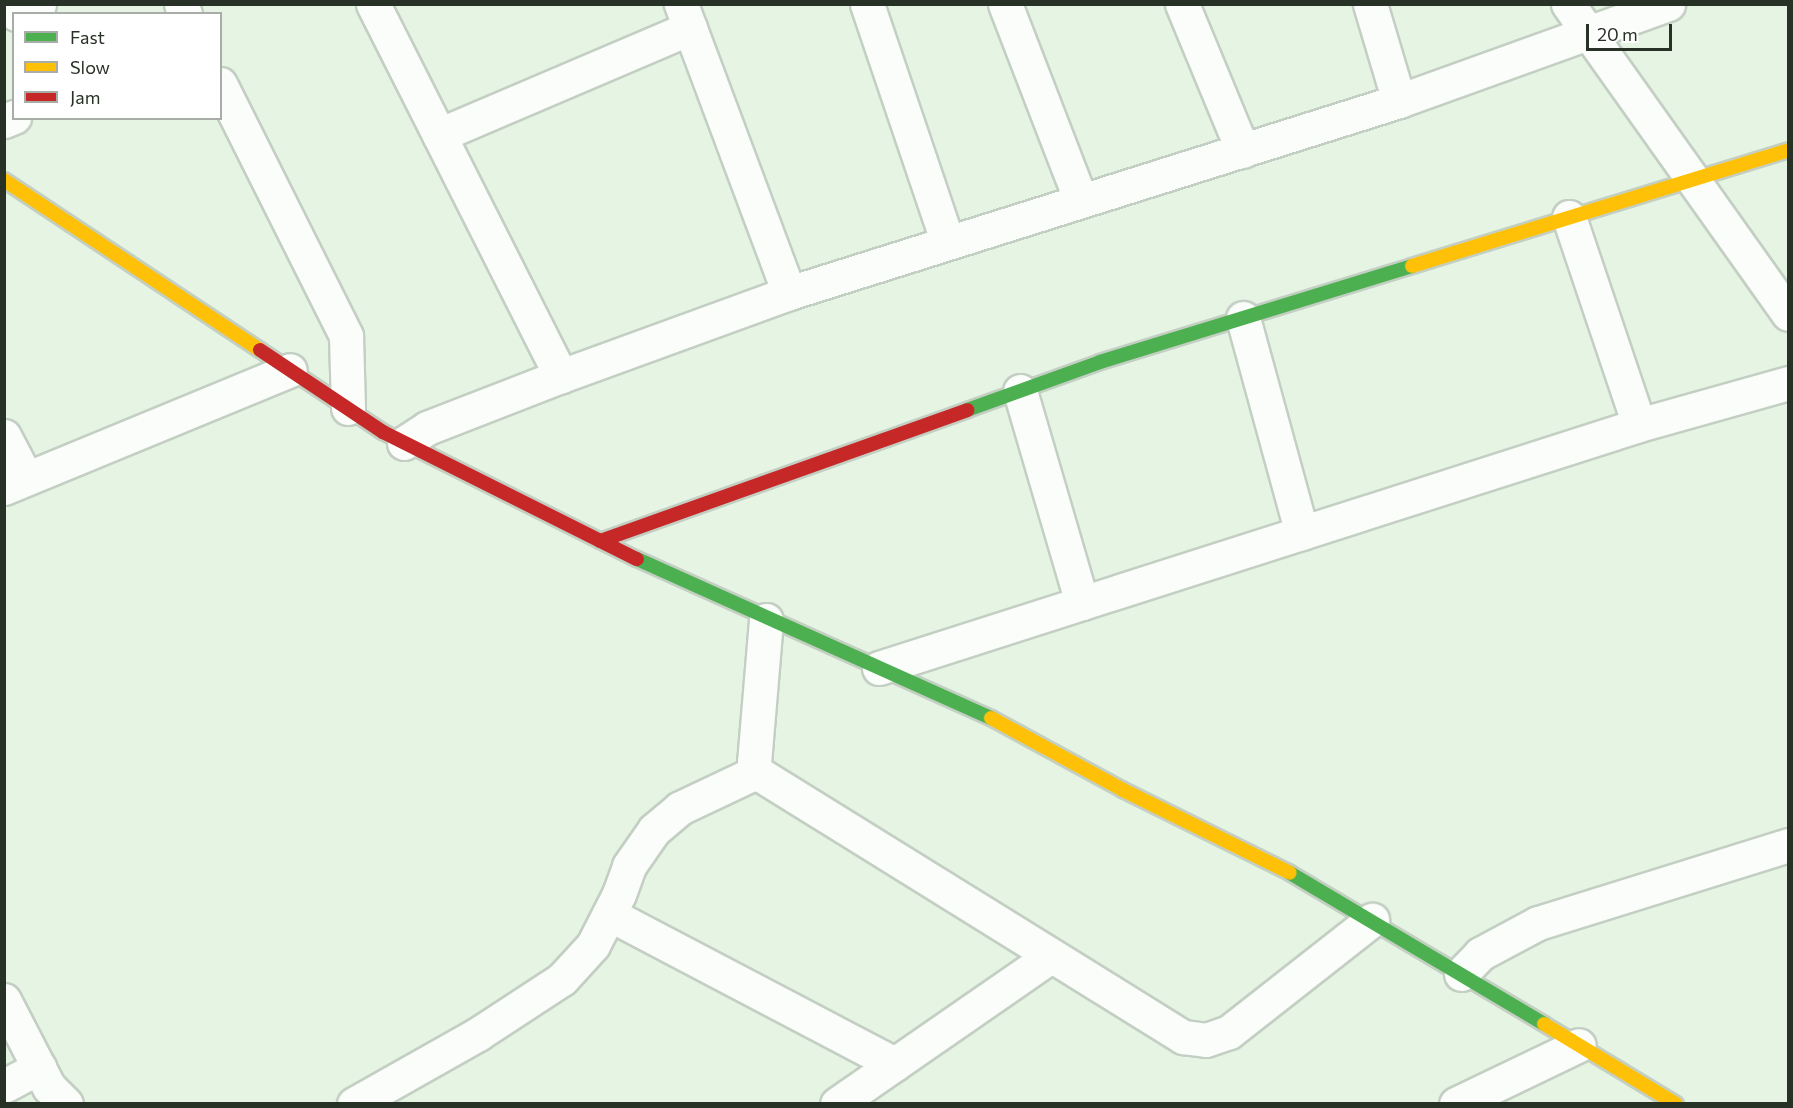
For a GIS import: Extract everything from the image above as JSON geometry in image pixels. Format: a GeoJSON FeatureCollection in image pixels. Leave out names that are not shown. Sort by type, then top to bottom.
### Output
{"type":"FeatureCollection","features":[{"type":"Feature","properties":{"kind":"street"},"geometry":{"type":"LineString","coordinates":[[20,12],[39,4]]}},
{"type":"Feature","properties":{"kind":"street"},"geometry":{"type":"LineString","coordinates":[[373,4],[561,376]]}},
{"type":"Feature","properties":{"kind":"street"},"geometry":{"type":"LineString","coordinates":[[1005,4],[1081,201]]}},
{"type":"Feature","properties":{"kind":"street"},"geometry":{"type":"LineString","coordinates":[[1182,4],[1243,150]]}},
{"type":"Feature","properties":{"kind":"street"},"geometry":{"type":"LineString","coordinates":[[1370,4],[1400,101]]}},
{"type":"Feature","properties":{"kind":"street"},"geometry":{"type":"LineString","coordinates":[[1568,4],[1788,314]]}},
{"type":"Feature","properties":{"kind":"street"},"geometry":{"type":"LineString","coordinates":[[404,443],[428,428],[561,376],[789,293],[1400,101],[1668,4]]}},
{"type":"Feature","properties":{"kind":"street"},"geometry":{"type":"LineString","coordinates":[[875,7],[948,243]]}},
{"type":"Feature","properties":{"kind":"street"},"geometry":{"type":"LineString","coordinates":[[439,135],[685,16],[789,293]]}},
{"type":"Feature","properties":{"kind":"street"},"geometry":{"type":"LineString","coordinates":[[222,88],[346,336],[348,408]]}},
{"type":"Feature","properties":{"kind":"street"},"geometry":{"type":"LineString","coordinates":[[600,541],[1020,391],[1243,318],[1569,217],[1694,181],[1788,150]]}},
{"type":"Feature","properties":{"kind":"street"},"geometry":{"type":"LineString","coordinates":[[4,180],[404,443],[600,541],[766,620],[1016,729],[1123,790],[1318,888],[1579,1045],[1639,1091],[1676,1104]]}},
{"type":"Feature","properties":{"kind":"street"},"geometry":{"type":"LineString","coordinates":[[1569,217],[1639,425]]}},
{"type":"Feature","properties":{"kind":"street"},"geometry":{"type":"LineString","coordinates":[[1243,318],[1302,533]]}},
{"type":"Feature","properties":{"kind":"street"},"geometry":{"type":"LineString","coordinates":[[4,436],[15,483],[290,370]]}},
{"type":"Feature","properties":{"kind":"street"},"geometry":{"type":"LineString","coordinates":[[879,668],[1639,425],[1788,383]]}},
{"type":"Feature","properties":{"kind":"street"},"geometry":{"type":"LineString","coordinates":[[1020,391],[1082,603]]}},
{"type":"Feature","properties":{"kind":"street"},"geometry":{"type":"LineString","coordinates":[[766,620],[753,762],[756,772],[1183,1037],[1206,1040],[1229,1032],[1372,920]]}},
{"type":"Feature","properties":{"kind":"street"},"geometry":{"type":"LineString","coordinates":[[354,1104],[478,1034],[562,979],[593,945],[629,866],[654,830],[680,808],[756,772]]}},
{"type":"Feature","properties":{"kind":"street"},"geometry":{"type":"LineString","coordinates":[[1461,974],[1480,954],[1538,923],[1788,844]]}},
{"type":"Feature","properties":{"kind":"street"},"geometry":{"type":"LineString","coordinates":[[609,914],[895,1064]]}},
{"type":"Feature","properties":{"kind":"street"},"geometry":{"type":"LineString","coordinates":[[837,1104],[1051,956]]}},
{"type":"Feature","properties":{"kind":"street"},"geometry":{"type":"LineString","coordinates":[[4,1000],[49,1087],[66,1104]]}},
{"type":"Feature","properties":{"kind":"street"},"geometry":{"type":"LineString","coordinates":[[1456,1104],[1579,1045]]}},
{"type":"Feature","properties":{"kind":"street"},"geometry":{"type":"LineString","coordinates":[[4,1086],[39,1067]]}},
{"type":"Feature","properties":{"kind":"traffic: fast"},"geometry":{"type":"LineString","coordinates":[[967,410],[1100,362],[1412,266]]}},
{"type":"Feature","properties":{"kind":"traffic: fast"},"geometry":{"type":"LineString","coordinates":[[637,559],[991,718]]}},
{"type":"Feature","properties":{"kind":"traffic: fast"},"geometry":{"type":"LineString","coordinates":[[1290,873],[1544,1024]]}},
{"type":"Feature","properties":{"kind":"traffic: slow"},"geometry":{"type":"LineString","coordinates":[[1412,266],[1788,150]]}},
{"type":"Feature","properties":{"kind":"traffic: slow"},"geometry":{"type":"LineString","coordinates":[[4,180],[260,350]]}},
{"type":"Feature","properties":{"kind":"traffic: slow"},"geometry":{"type":"LineString","coordinates":[[991,718],[1123,790],[1290,873]]}},
{"type":"Feature","properties":{"kind":"traffic: slow"},"geometry":{"type":"LineString","coordinates":[[1544,1024],[1676,1104]]}},
{"type":"Feature","properties":{"kind":"traffic: jam"},"geometry":{"type":"LineString","coordinates":[[260,350],[383,432],[637,559]]}},
{"type":"Feature","properties":{"kind":"traffic: jam"},"geometry":{"type":"LineString","coordinates":[[600,541],[967,410]]}}]}
